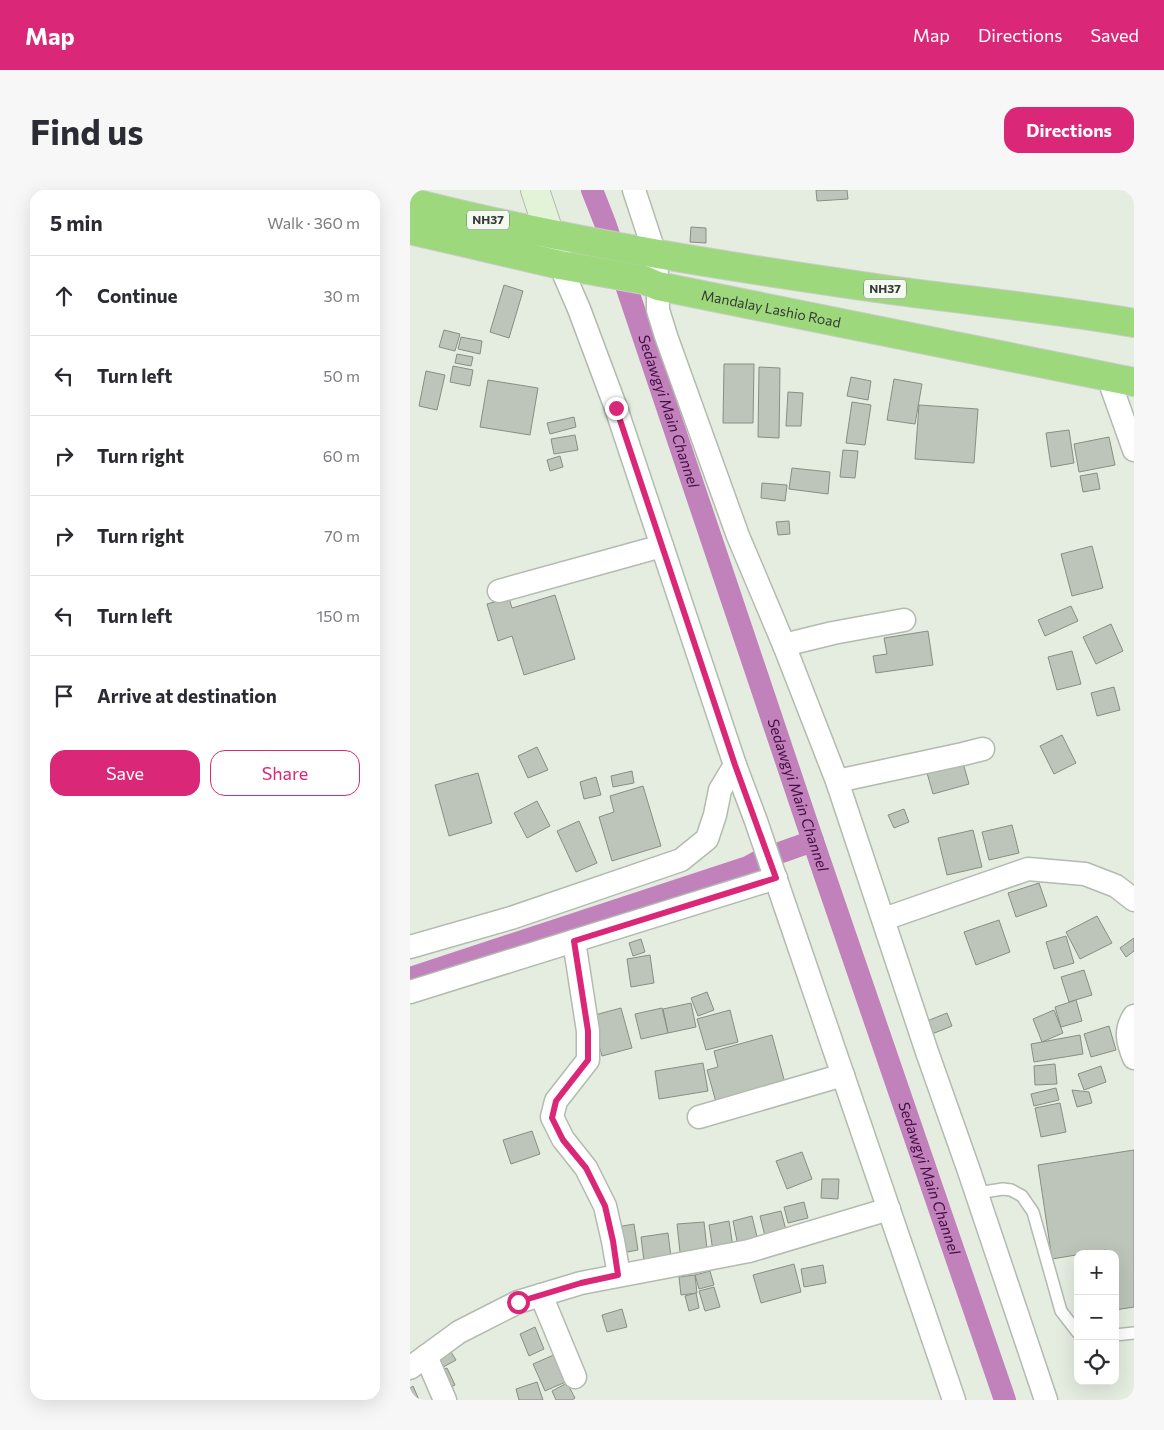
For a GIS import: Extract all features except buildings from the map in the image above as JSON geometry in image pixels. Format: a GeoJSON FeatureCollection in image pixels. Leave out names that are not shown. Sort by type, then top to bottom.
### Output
{"type":"FeatureCollection","features":[{"type":"Feature","properties":{"kind":"highway","name":"NH37"},"geometry":{"type":"LineString","coordinates":[[410,202],[558,235],[646,252],[891,290],[1074,312],[1134,323]]}},
{"type":"Feature","properties":{"kind":"highway","name":"Mandalay Lashio Road"},"geometry":{"type":"LineString","coordinates":[[410,230],[570,266],[1134,382]]}},
{"type":"Feature","properties":{"kind":"street"},"geometry":{"type":"LineString","coordinates":[[536,190],[558,235],[570,266],[579,309],[616,408],[735,765],[776,878],[954,1400]]}},
{"type":"Feature","properties":{"kind":"street"},"geometry":{"type":"LineString","coordinates":[[634,190],[651,283],[668,344],[738,536],[784,645],[837,781],[1046,1400]]}},
{"type":"Feature","properties":{"kind":"street"},"geometry":{"type":"LineString","coordinates":[[1108,377],[1134,450]]}},
{"type":"Feature","properties":{"kind":"street"},"geometry":{"type":"LineString","coordinates":[[499,591],[662,546]]}},
{"type":"Feature","properties":{"kind":"street"},"geometry":{"type":"LineString","coordinates":[[784,645],[833,633],[904,620]]}},
{"type":"Feature","properties":{"kind":"street"},"geometry":{"type":"LineString","coordinates":[[837,781],[983,749]]}},
{"type":"Feature","properties":{"kind":"street"},"geometry":{"type":"LineString","coordinates":[[410,947],[511,918],[681,860],[707,839],[720,790],[735,765]]}},
{"type":"Feature","properties":{"kind":"street"},"geometry":{"type":"LineString","coordinates":[[884,919],[1028,868],[1086,874],[1116,886],[1134,900]]}},
{"type":"Feature","properties":{"kind":"street"},"geometry":{"type":"LineString","coordinates":[[410,992],[776,878]]}},
{"type":"Feature","properties":{"kind":"street"},"geometry":{"type":"LineString","coordinates":[[574,941],[588,1031],[588,1060],[556,1101],[552,1118],[563,1140],[586,1168],[605,1206],[618,1275]]}},
{"type":"Feature","properties":{"kind":"street"},"geometry":{"type":"LineString","coordinates":[[1134,1016],[1128,1028],[1128,1042],[1134,1058]]}},
{"type":"Feature","properties":{"kind":"street"},"geometry":{"type":"LineString","coordinates":[[699,1117],[843,1075]]}},
{"type":"Feature","properties":{"kind":"street"},"geometry":{"type":"LineString","coordinates":[[446,1400],[418,1362],[459,1332],[518,1302],[581,1283],[749,1251],[889,1209]]}},
{"type":"Feature","properties":{"kind":"street"},"geometry":{"type":"LineString","coordinates":[[541,1295],[575,1377]]}},
{"type":"Feature","properties":{"kind":"lane"},"geometry":{"type":"LineString","coordinates":[[977,1193],[1002,1189],[1011,1190],[1022,1196],[1033,1212],[1060,1311],[1074,1328]]}},
{"type":"Feature","properties":{"kind":"lane"},"geometry":{"type":"LineString","coordinates":[[1119,1335],[1134,1333]]}},
{"type":"Feature","properties":{"kind":"waterway","name":"Sedawgyi Main Channel"},"geometry":{"type":"LineString","coordinates":[[592,190],[605,223],[813,841],[1005,1400]]}},
{"type":"Feature","properties":{"kind":"waterway"},"geometry":{"type":"LineString","coordinates":[[782,852],[813,841]]}},
{"type":"Feature","properties":{"kind":"waterway"},"geometry":{"type":"LineString","coordinates":[[410,978],[748,867],[761,860]]}},
{"type":"Feature","properties":{"kind":"route"},"geometry":{"type":"LineString","coordinates":[[518,1302],[581,1283],[618,1275],[605,1206],[586,1168],[563,1140],[552,1118],[556,1101],[588,1060],[588,1031],[574,941],[776,878],[735,765],[616,408]]}}]}
